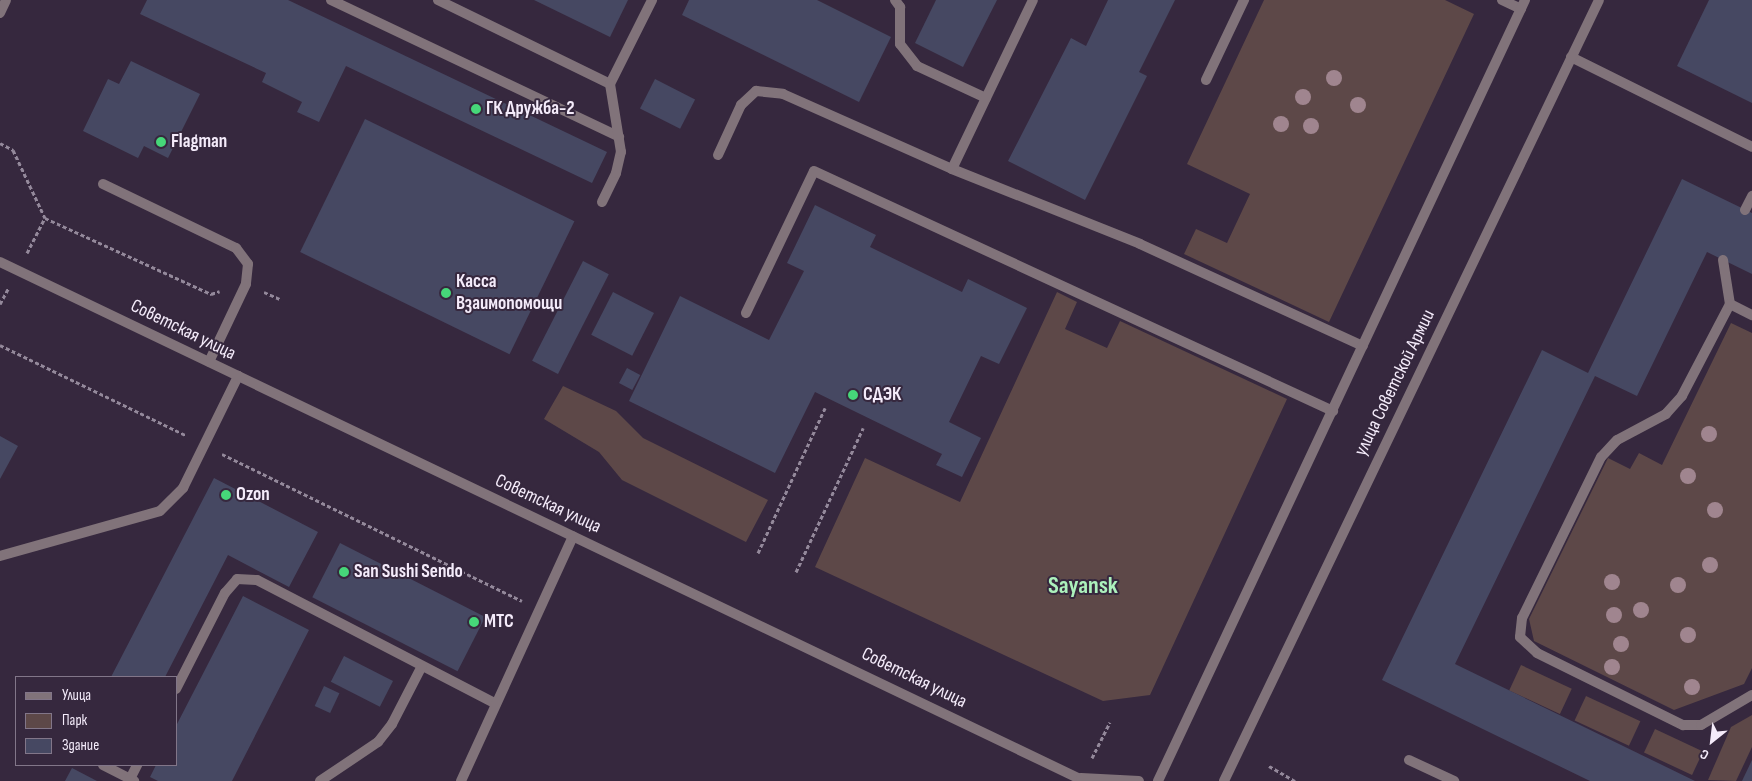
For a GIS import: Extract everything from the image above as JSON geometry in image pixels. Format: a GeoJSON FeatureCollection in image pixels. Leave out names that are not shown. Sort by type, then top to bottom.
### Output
{"type":"FeatureCollection","features":[{"type":"Feature","properties":{"kind":"street"},"geometry":{"type":"LineString","coordinates":[[0,13],[6,0]]}},
{"type":"Feature","properties":{"kind":"street"},"geometry":{"type":"LineString","coordinates":[[331,0],[619,137]]}},
{"type":"Feature","properties":{"kind":"street"},"geometry":{"type":"LineString","coordinates":[[438,0],[610,84]]}},
{"type":"Feature","properties":{"kind":"street"},"geometry":{"type":"LineString","coordinates":[[602,202],[616,173],[621,152],[610,84],[652,0]]}},
{"type":"Feature","properties":{"kind":"street"},"geometry":{"type":"LineString","coordinates":[[894,0],[900,7],[900,44],[917,66],[986,98]]}},
{"type":"Feature","properties":{"kind":"street"},"geometry":{"type":"LineString","coordinates":[[952,169],[1033,0]]}},
{"type":"Feature","properties":{"kind":"street"},"geometry":{"type":"LineString","coordinates":[[1206,80],[1244,0]]}},
{"type":"Feature","properties":{"kind":"street"},"geometry":{"type":"LineString","coordinates":[[1158,781],[1523,5],[1502,0]]}},
{"type":"Feature","properties":{"kind":"street","name":"улица Советской Армии"},"geometry":{"type":"LineString","coordinates":[[1224,781],[1598,0]]}},
{"type":"Feature","properties":{"kind":"street"},"geometry":{"type":"LineString","coordinates":[[1571,57],[1752,146]]}},
{"type":"Feature","properties":{"kind":"street"},"geometry":{"type":"LineString","coordinates":[[718,155],[741,105],[756,91],[782,94],[952,169],[1140,244],[1363,346]]}},
{"type":"Feature","properties":{"kind":"street"},"geometry":{"type":"LineString","coordinates":[[746,313],[814,171],[1333,411]]}},
{"type":"Feature","properties":{"kind":"street"},"geometry":{"type":"LineString","coordinates":[[103,184],[236,248],[248,264],[246,284],[209,362]]}},
{"type":"Feature","properties":{"kind":"street"},"geometry":{"type":"LineString","coordinates":[[1745,210],[1752,196]]}},
{"type":"Feature","properties":{"kind":"street"},"geometry":{"type":"LineString","coordinates":[[1722,260],[1730,304],[1682,396],[1666,414],[1617,440],[1601,457],[1522,618],[1520,637],[1537,653],[1683,725],[1701,725],[1752,695]]}},
{"type":"Feature","properties":{"kind":"street","name":"Советская улица"},"geometry":{"type":"LineString","coordinates":[[0,262],[1083,779],[1139,781]]}},
{"type":"Feature","properties":{"kind":"street"},"geometry":{"type":"LineString","coordinates":[[1730,304],[1752,315]]}},
{"type":"Feature","properties":{"kind":"street"},"geometry":{"type":"LineString","coordinates":[[0,556],[160,511],[183,488],[238,376]]}},
{"type":"Feature","properties":{"kind":"street"},"geometry":{"type":"LineString","coordinates":[[460,781],[574,536]]}},
{"type":"Feature","properties":{"kind":"street"},"geometry":{"type":"LineString","coordinates":[[178,685],[225,593],[237,579],[257,580],[496,704]]}},
{"type":"Feature","properties":{"kind":"street"},"geometry":{"type":"LineString","coordinates":[[320,781],[378,742],[392,724],[422,666]]}},
{"type":"Feature","properties":{"kind":"street"},"geometry":{"type":"LineString","coordinates":[[1409,760],[1454,781]]}},
{"type":"Feature","properties":{"kind":"street"},"geometry":{"type":"LineString","coordinates":[[105,766],[132,780],[137,766]]}},
{"type":"Feature","properties":{"kind":"path"},"geometry":{"type":"LineString","coordinates":[[0,143],[13,150],[45,218],[211,294],[246,284],[280,299]]}},
{"type":"Feature","properties":{"kind":"path"},"geometry":{"type":"LineString","coordinates":[[0,345],[540,610]]}},
{"type":"Feature","properties":{"kind":"path"},"geometry":{"type":"LineString","coordinates":[[758,553],[826,408]]}},
{"type":"Feature","properties":{"kind":"path"},"geometry":{"type":"LineString","coordinates":[[796,572],[863,428]]}},
{"type":"Feature","properties":{"kind":"path"},"geometry":{"type":"LineString","coordinates":[[1083,779],[1110,722]]}},
{"type":"Feature","properties":{"kind":"path"},"geometry":{"type":"LineString","coordinates":[[1270,766],[1295,781]]}},
{"type":"Feature","properties":{"kind":"green space"},"geometry":{"type":"Polygon","coordinates":[[[1264,0],[1445,0],[1474,14],[1329,322],[1184,254],[1196,229],[1227,243],[1250,194],[1187,164],[1264,0]]]}},
{"type":"Feature","properties":{"kind":"green space"},"geometry":{"type":"Polygon","coordinates":[[[1057,292],[1077,302],[1065,329],[1107,348],[1120,321],[1287,399],[1150,695],[1103,701],[815,567],[865,458],[960,502],[1057,292]]]}},
{"type":"Feature","properties":{"kind":"green space"},"geometry":{"type":"Polygon","coordinates":[[[1731,323],[1752,333],[1752,668],[1744,684],[1674,710],[1534,641],[1529,619],[1608,458],[1630,469],[1639,453],[1662,465],[1731,323]]]}},
{"type":"Feature","properties":{"kind":"green space"},"geometry":{"type":"Polygon","coordinates":[[[563,386],[616,411],[643,438],[768,500],[746,542],[622,480],[599,452],[544,419],[563,386]]]}},
{"type":"Feature","properties":{"kind":"green space"},"geometry":{"type":"Polygon","coordinates":[[[1521,665],[1572,689],[1560,714],[1509,690],[1521,665]]]}},
{"type":"Feature","properties":{"kind":"green space"},"geometry":{"type":"Polygon","coordinates":[[[1586,696],[1640,721],[1629,746],[1575,720],[1586,696]]]}},
{"type":"Feature","properties":{"kind":"green space"},"geometry":{"type":"Polygon","coordinates":[[[1752,715],[1752,747],[1736,781],[1708,780],[1731,727],[1752,715]]]}},
{"type":"Feature","properties":{"kind":"green space"},"geometry":{"type":"Polygon","coordinates":[[[1655,729],[1703,751],[1692,775],[1644,753],[1655,729]]]}},
{"type":"Feature","properties":{"kind":"building","name":"ГК Дружба-2"},"geometry":{"type":"Polygon","coordinates":[[[147,0],[288,0],[607,152],[592,183],[346,66],[319,122],[297,112],[302,102],[262,82],[266,73],[140,14],[147,0]]]}},
{"type":"Feature","properties":{"kind":"building"},"geometry":{"type":"Polygon","coordinates":[[[534,0],[628,0],[610,37],[534,0]]]}},
{"type":"Feature","properties":{"kind":"building"},"geometry":{"type":"Polygon","coordinates":[[[689,0],[817,0],[891,37],[859,102],[682,15],[689,0]]]}},
{"type":"Feature","properties":{"kind":"building"},"geometry":{"type":"Polygon","coordinates":[[[936,0],[997,0],[963,67],[915,43],[936,0]]]}},
{"type":"Feature","properties":{"kind":"building"},"geometry":{"type":"Polygon","coordinates":[[[1108,0],[1175,0],[1139,72],[1147,76],[1085,200],[1008,161],[1071,38],[1086,46],[1108,0]]]}},
{"type":"Feature","properties":{"kind":"building"},"geometry":{"type":"Polygon","coordinates":[[[1709,0],[1752,0],[1752,103],[1677,66],[1709,0]]]}},
{"type":"Feature","properties":{"kind":"building"},"geometry":{"type":"Polygon","coordinates":[[[131,61],[200,94],[168,158],[144,146],[138,158],[83,131],[108,79],[119,84],[131,61]]]}},
{"type":"Feature","properties":{"kind":"building"},"geometry":{"type":"Polygon","coordinates":[[[655,79],[695,99],[680,129],[640,108],[655,79]]]}},
{"type":"Feature","properties":{"kind":"building"},"geometry":{"type":"Polygon","coordinates":[[[365,119],[574,221],[510,354],[300,252],[365,119]]]}},
{"type":"Feature","properties":{"kind":"building"},"geometry":{"type":"Polygon","coordinates":[[[1682,179],[1752,213],[1752,274],[1707,252],[1637,396],[1595,376],[1455,664],[1695,781],[1590,781],[1382,680],[1542,350],[1588,373],[1682,179]]]}},
{"type":"Feature","properties":{"kind":"building"},"geometry":{"type":"Polygon","coordinates":[[[815,205],[876,235],[870,247],[962,292],[968,279],[1027,308],[999,364],[981,356],[949,422],[981,438],[962,477],[936,465],[942,454],[815,392],[775,473],[629,401],[680,296],[769,340],[804,271],[787,263],[815,205]]]}},
{"type":"Feature","properties":{"kind":"building"},"geometry":{"type":"Polygon","coordinates":[[[583,261],[609,274],[558,374],[532,361],[583,261]]]}},
{"type":"Feature","properties":{"kind":"building"},"geometry":{"type":"Polygon","coordinates":[[[613,292],[654,313],[632,356],[591,335],[613,292]]]}},
{"type":"Feature","properties":{"kind":"building"},"geometry":{"type":"Polygon","coordinates":[[[627,368],[640,375],[632,390],[619,383],[627,368]]]}},
{"type":"Feature","properties":{"kind":"building"},"geometry":{"type":"Polygon","coordinates":[[[0,436],[18,446],[0,479],[0,436]]]}},
{"type":"Feature","properties":{"kind":"building"},"geometry":{"type":"Polygon","coordinates":[[[214,478],[318,532],[289,587],[228,555],[166,676],[112,676],[214,478]]]}},
{"type":"Feature","properties":{"kind":"building"},"geometry":{"type":"Polygon","coordinates":[[[340,543],[485,617],[458,671],[312,597],[340,543]]]}},
{"type":"Feature","properties":{"kind":"building"},"geometry":{"type":"Polygon","coordinates":[[[243,596],[309,630],[232,781],[158,781],[150,777],[156,766],[178,766],[178,722],[243,596]]]}},
{"type":"Feature","properties":{"kind":"building"},"geometry":{"type":"Polygon","coordinates":[[[344,656],[393,681],[380,707],[331,682],[344,656]]]}},
{"type":"Feature","properties":{"kind":"building"},"geometry":{"type":"Polygon","coordinates":[[[324,686],[339,693],[330,713],[315,706],[324,686]]]}},
{"type":"Feature","properties":{"kind":"building"},"geometry":{"type":"Polygon","coordinates":[[[1752,760],[1752,781],[1742,781],[1752,760]]]}},
{"type":"Feature","properties":{"kind":"building"},"geometry":{"type":"Polygon","coordinates":[[[72,768],[97,781],[65,781],[72,768]]]}},
{"type":"Feature","properties":{"kind":"place","name":"ГК Дружба-2"},"geometry":{"type":"Point","coordinates":[476,109]}},
{"type":"Feature","properties":{"kind":"place","name":"Flagman"},"geometry":{"type":"Point","coordinates":[161,142]}},
{"type":"Feature","properties":{"kind":"place","name":"Касса Взаимопомощи"},"geometry":{"type":"Point","coordinates":[446,293]}},
{"type":"Feature","properties":{"kind":"place","name":"СДЭК"},"geometry":{"type":"Point","coordinates":[853,395]}},
{"type":"Feature","properties":{"kind":"place","name":"Ozon"},"geometry":{"type":"Point","coordinates":[226,495]}},
{"type":"Feature","properties":{"kind":"place","name":"San Sushi Sendo"},"geometry":{"type":"Point","coordinates":[344,572]}},
{"type":"Feature","properties":{"kind":"place","name":"МТС"},"geometry":{"type":"Point","coordinates":[474,622]}},
{"type":"Feature","properties":{"kind":"district","name":"Sayansk"},"geometry":{"type":"Point","coordinates":[1083,586]}}]}
